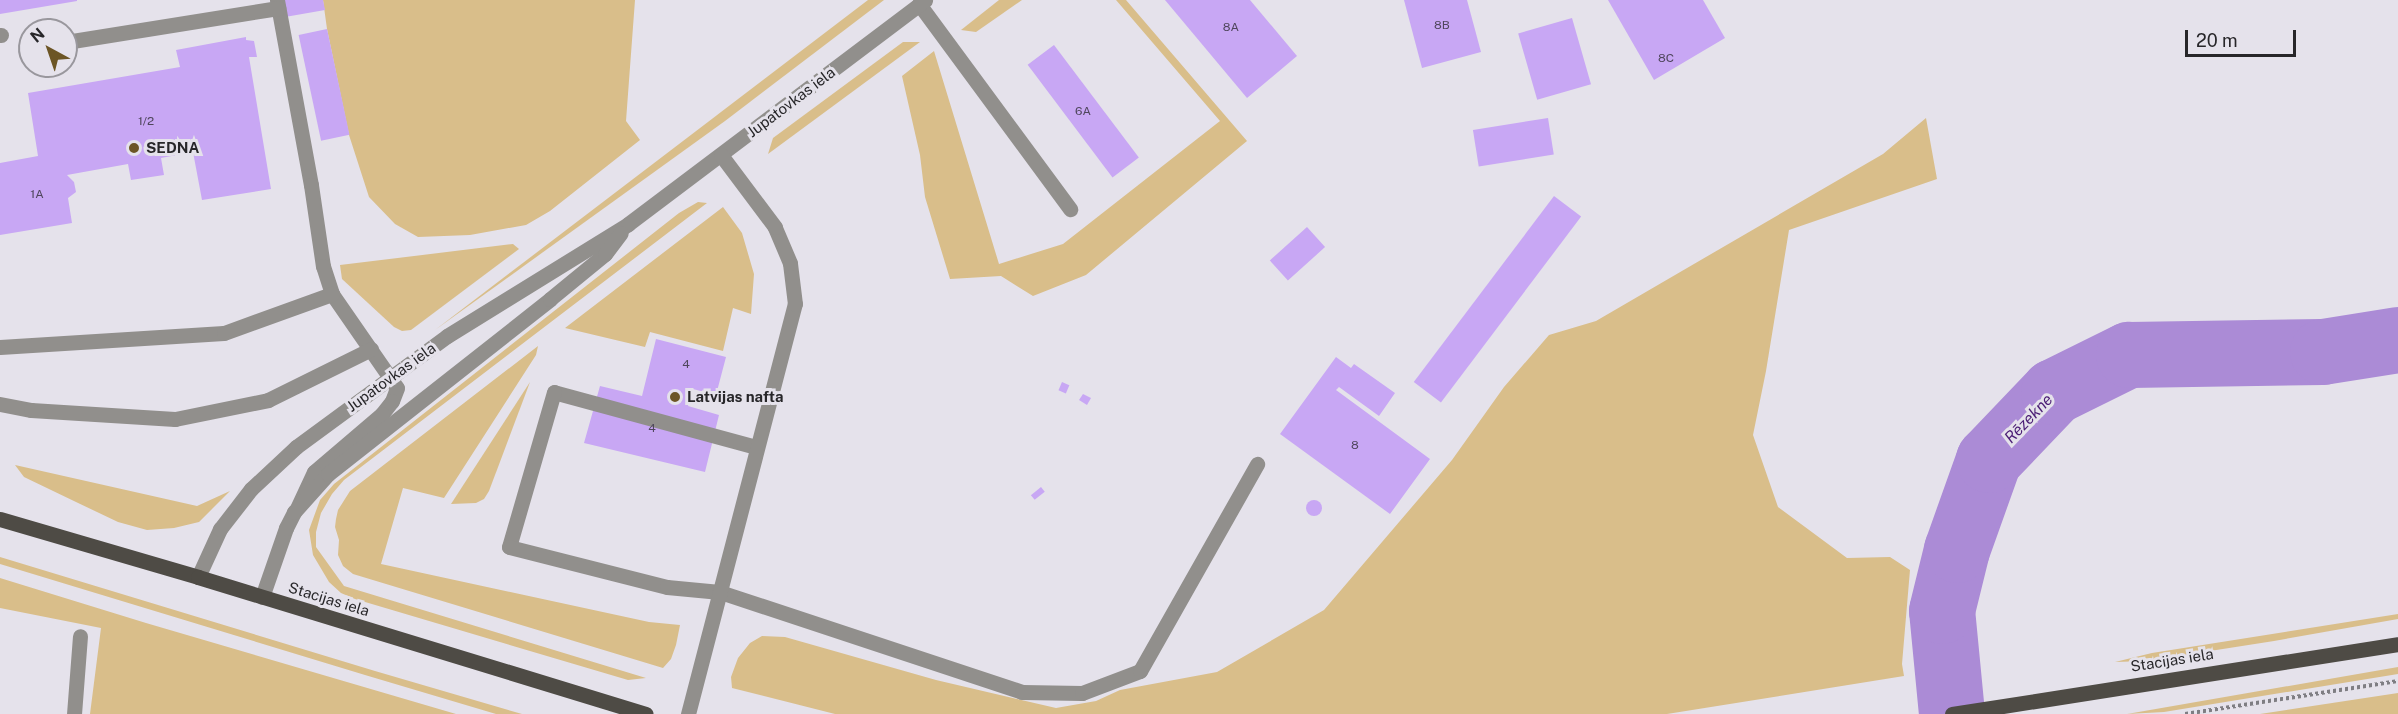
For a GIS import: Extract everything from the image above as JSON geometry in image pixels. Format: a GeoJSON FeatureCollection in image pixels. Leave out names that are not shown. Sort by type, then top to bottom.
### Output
{"type":"FeatureCollection","features":[{"type":"Feature","properties":{"kind":"main road","name":"Stacijas iela"},"geometry":{"type":"LineString","coordinates":[[0,519],[646,714]]}},
{"type":"Feature","properties":{"kind":"main road","name":"Stacijas iela"},"geometry":{"type":"LineString","coordinates":[[1952,714],[2398,644]]}},
{"type":"Feature","properties":{"kind":"street","name":"Jupatovkas iela"},"geometry":{"type":"LineString","coordinates":[[198,577],[216,535],[251,489],[296,447],[447,336],[628,224],[922,2]]}},
{"type":"Feature","properties":{"kind":"street"},"geometry":{"type":"LineString","coordinates":[[922,2],[1070,209]]}},
{"type":"Feature","properties":{"kind":"street"},"geometry":{"type":"LineString","coordinates":[[78,40],[277,4],[311,185],[323,266],[332,294],[397,388],[392,401],[382,414],[314,472],[298,506]]}},
{"type":"Feature","properties":{"kind":"street"},"geometry":{"type":"LineString","coordinates":[[688,714],[795,304],[790,263],[775,227],[722,155]]}},
{"type":"Feature","properties":{"kind":"street","name":"Jupatovkas iela"},"geometry":{"type":"LineString","coordinates":[[262,597],[286,528],[298,506],[328,474],[605,254],[628,224]]}},
{"type":"Feature","properties":{"kind":"street"},"geometry":{"type":"LineString","coordinates":[[0,347],[224,333],[332,294]]}},
{"type":"Feature","properties":{"kind":"street"},"geometry":{"type":"LineString","coordinates":[[0,404],[31,410],[175,419],[268,400],[371,349]]}},
{"type":"Feature","properties":{"kind":"street"},"geometry":{"type":"LineString","coordinates":[[756,447],[554,392],[509,547],[667,587],[720,592],[1022,692],[1082,693],[1140,671],[1257,464]]}},
{"type":"Feature","properties":{"kind":"street"},"geometry":{"type":"LineString","coordinates":[[74,714],[81,636]]}},
{"type":"Feature","properties":{"kind":"path"},"geometry":{"type":"LineString","coordinates":[[2185,714],[2398,681]]}},
{"type":"Feature","properties":{"kind":"shaded area"},"geometry":{"type":"Polygon","coordinates":[[[323,0],[635,0],[626,121],[640,140],[550,211],[526,225],[470,235],[418,237],[395,224],[369,197],[349,135],[323,0]]]}},
{"type":"Feature","properties":{"kind":"shaded area"},"geometry":{"type":"Polygon","coordinates":[[[868,0],[884,0],[725,121],[435,330],[868,0]]]}},
{"type":"Feature","properties":{"kind":"shaded area"},"geometry":{"type":"Polygon","coordinates":[[[999,0],[1022,0],[976,32],[961,30],[999,0]]]}},
{"type":"Feature","properties":{"kind":"shaded area"},"geometry":{"type":"Polygon","coordinates":[[[1116,0],[1126,0],[1247,141],[1086,275],[1033,296],[1001,276],[950,279],[925,197],[920,155],[902,76],[934,51],[999,264],[1063,244],[1220,121],[1116,0]]]}},
{"type":"Feature","properties":{"kind":"shaded area"},"geometry":{"type":"Polygon","coordinates":[[[903,42],[920,42],[768,154],[773,138],[903,42]]]}},
{"type":"Feature","properties":{"kind":"shaded area"},"geometry":{"type":"Polygon","coordinates":[[[1926,118],[1937,179],[1789,230],[1753,435],[1778,507],[1847,558],[1890,557],[1910,570],[1902,664],[1904,676],[1667,714],[835,714],[732,688],[731,677],[738,658],[750,643],[762,636],[785,637],[936,680],[1056,708],[1096,701],[1120,690],[1217,672],[1324,610],[1452,460],[1504,387],[1549,335],[1596,321],[1883,154],[1926,118]]]}},
{"type":"Feature","properties":{"kind":"shaded area"},"geometry":{"type":"Polygon","coordinates":[[[698,202],[707,203],[344,480],[332,494],[321,513],[316,532],[316,547],[344,586],[646,678],[628,680],[355,599],[341,593],[329,582],[313,555],[309,530],[320,500],[334,484],[679,213],[698,202]]]}},
{"type":"Feature","properties":{"kind":"shaded area"},"geometry":{"type":"Polygon","coordinates":[[[723,207],[742,233],[754,274],[751,314],[733,308],[723,351],[650,332],[645,347],[565,328],[723,207]]]}},
{"type":"Feature","properties":{"kind":"shaded area"},"geometry":{"type":"Polygon","coordinates":[[[513,244],[519,249],[411,330],[402,331],[394,327],[342,279],[340,265],[513,244]]]}},
{"type":"Feature","properties":{"kind":"shaded area"},"geometry":{"type":"Polygon","coordinates":[[[538,346],[536,355],[444,498],[403,488],[381,564],[649,622],[680,625],[671,659],[663,668],[353,574],[343,566],[338,555],[339,540],[335,527],[336,519],[338,510],[350,491],[538,346]]]}},
{"type":"Feature","properties":{"kind":"shaded area"},"geometry":{"type":"Polygon","coordinates":[[[530,382],[484,499],[476,503],[451,504],[530,382]]]}},
{"type":"Feature","properties":{"kind":"shaded area"},"geometry":{"type":"Polygon","coordinates":[[[15,465],[197,506],[230,491],[199,522],[174,528],[147,530],[118,522],[24,477],[15,465]]]}},
{"type":"Feature","properties":{"kind":"shaded area"},"geometry":{"type":"Polygon","coordinates":[[[0,557],[522,714],[496,714],[365,675],[0,564],[0,557]]]}},
{"type":"Feature","properties":{"kind":"shaded area"},"geometry":{"type":"Polygon","coordinates":[[[0,578],[456,714],[90,714],[101,628],[0,608],[0,578]]]}},
{"type":"Feature","properties":{"kind":"shaded area"},"geometry":{"type":"Polygon","coordinates":[[[2398,614],[2398,619],[2274,641],[2146,661],[2115,662],[2152,653],[2398,614]]]}},
{"type":"Feature","properties":{"kind":"shaded area"},"geometry":{"type":"Polygon","coordinates":[[[2398,667],[2398,674],[2164,712],[2127,714],[2398,667]]]}},
{"type":"Feature","properties":{"kind":"shaded area"},"geometry":{"type":"Polygon","coordinates":[[[2398,693],[2398,714],[2260,714],[2398,693]]]}},
{"type":"Feature","properties":{"kind":"building"},"geometry":{"type":"Polygon","coordinates":[[[0,0],[77,0],[77,1],[0,14],[0,0]]]}},
{"type":"Feature","properties":{"kind":"building"},"geometry":{"type":"Polygon","coordinates":[[[282,0],[323,0],[325,10],[285,17],[282,0]]]}},
{"type":"Feature","properties":{"kind":"building"},"geometry":{"type":"Polygon","coordinates":[[[1165,0],[1250,0],[1297,56],[1247,98],[1165,0]]]}},
{"type":"Feature","properties":{"kind":"building"},"geometry":{"type":"Polygon","coordinates":[[[1404,0],[1467,0],[1481,52],[1422,68],[1404,0]]]}},
{"type":"Feature","properties":{"kind":"building"},"geometry":{"type":"Polygon","coordinates":[[[1608,0],[1703,0],[1725,38],[1654,80],[1608,0]]]}},
{"type":"Feature","properties":{"kind":"building"},"geometry":{"type":"Polygon","coordinates":[[[1572,18],[1591,84],[1537,100],[1518,33],[1572,18]]]}},
{"type":"Feature","properties":{"kind":"building"},"geometry":{"type":"Polygon","coordinates":[[[327,29],[349,135],[321,141],[299,35],[327,29]]]}},
{"type":"Feature","properties":{"kind":"building"},"geometry":{"type":"Polygon","coordinates":[[[246,37],[246,40],[254,41],[257,57],[249,57],[271,189],[202,200],[193,152],[161,158],[164,175],[131,180],[128,164],[67,175],[74,182],[76,192],[68,198],[72,223],[0,235],[0,163],[38,156],[28,93],[180,67],[176,50],[246,37]]]}},
{"type":"Feature","properties":{"kind":"building"},"geometry":{"type":"Polygon","coordinates":[[[1054,45],[1139,158],[1113,177],[1028,65],[1054,45]]]}},
{"type":"Feature","properties":{"kind":"building"},"geometry":{"type":"Polygon","coordinates":[[[1548,118],[1554,155],[1479,166],[1473,130],[1548,118]]]}},
{"type":"Feature","properties":{"kind":"building"},"geometry":{"type":"Polygon","coordinates":[[[1554,196],[1581,216],[1441,403],[1414,382],[1554,196]]]}},
{"type":"Feature","properties":{"kind":"building"},"geometry":{"type":"Polygon","coordinates":[[[1307,227],[1325,247],[1288,281],[1270,260],[1307,227]]]}},
{"type":"Feature","properties":{"kind":"building"},"geometry":{"type":"Polygon","coordinates":[[[656,339],[726,357],[716,395],[693,389],[688,406],[719,415],[705,472],[584,443],[600,386],[642,396],[656,339]]]}},
{"type":"Feature","properties":{"kind":"building"},"geometry":{"type":"Polygon","coordinates":[[[1336,357],[1351,368],[1354,364],[1395,393],[1379,416],[1339,387],[1336,390],[1430,459],[1390,514],[1280,434],[1336,357]]]}},
{"type":"Feature","properties":{"kind":"building"},"geometry":{"type":"Polygon","coordinates":[[[1062,382],[1069,385],[1066,393],[1058,390],[1062,382]]]}},
{"type":"Feature","properties":{"kind":"building"},"geometry":{"type":"Polygon","coordinates":[[[1083,394],[1091,398],[1087,405],[1079,400],[1083,394]]]}},
{"type":"Feature","properties":{"kind":"building"},"geometry":{"type":"Polygon","coordinates":[[[1041,487],[1045,492],[1035,500],[1031,495],[1041,487]]]}},
{"type":"Feature","properties":{"kind":"building"},"geometry":{"type":"Polygon","coordinates":[[[1314,500],[1320,502],[1322,508],[1320,514],[1314,516],[1308,514],[1306,508],[1308,502],[1314,500]]]}},
{"type":"Feature","properties":{"kind":"waterway","name":"Rēzekne"},"geometry":{"type":"LineString","coordinates":[[1952,714],[1942,611],[1957,550],[1989,460],[2054,392],[2129,355],[2323,352],[2398,340]]}},
{"type":"Feature","properties":{"kind":"place","name":"SEDNA"},"geometry":{"type":"Point","coordinates":[134,148]}},
{"type":"Feature","properties":{"kind":"place","name":"Latvijas nafta"},"geometry":{"type":"Point","coordinates":[675,397]}}]}
